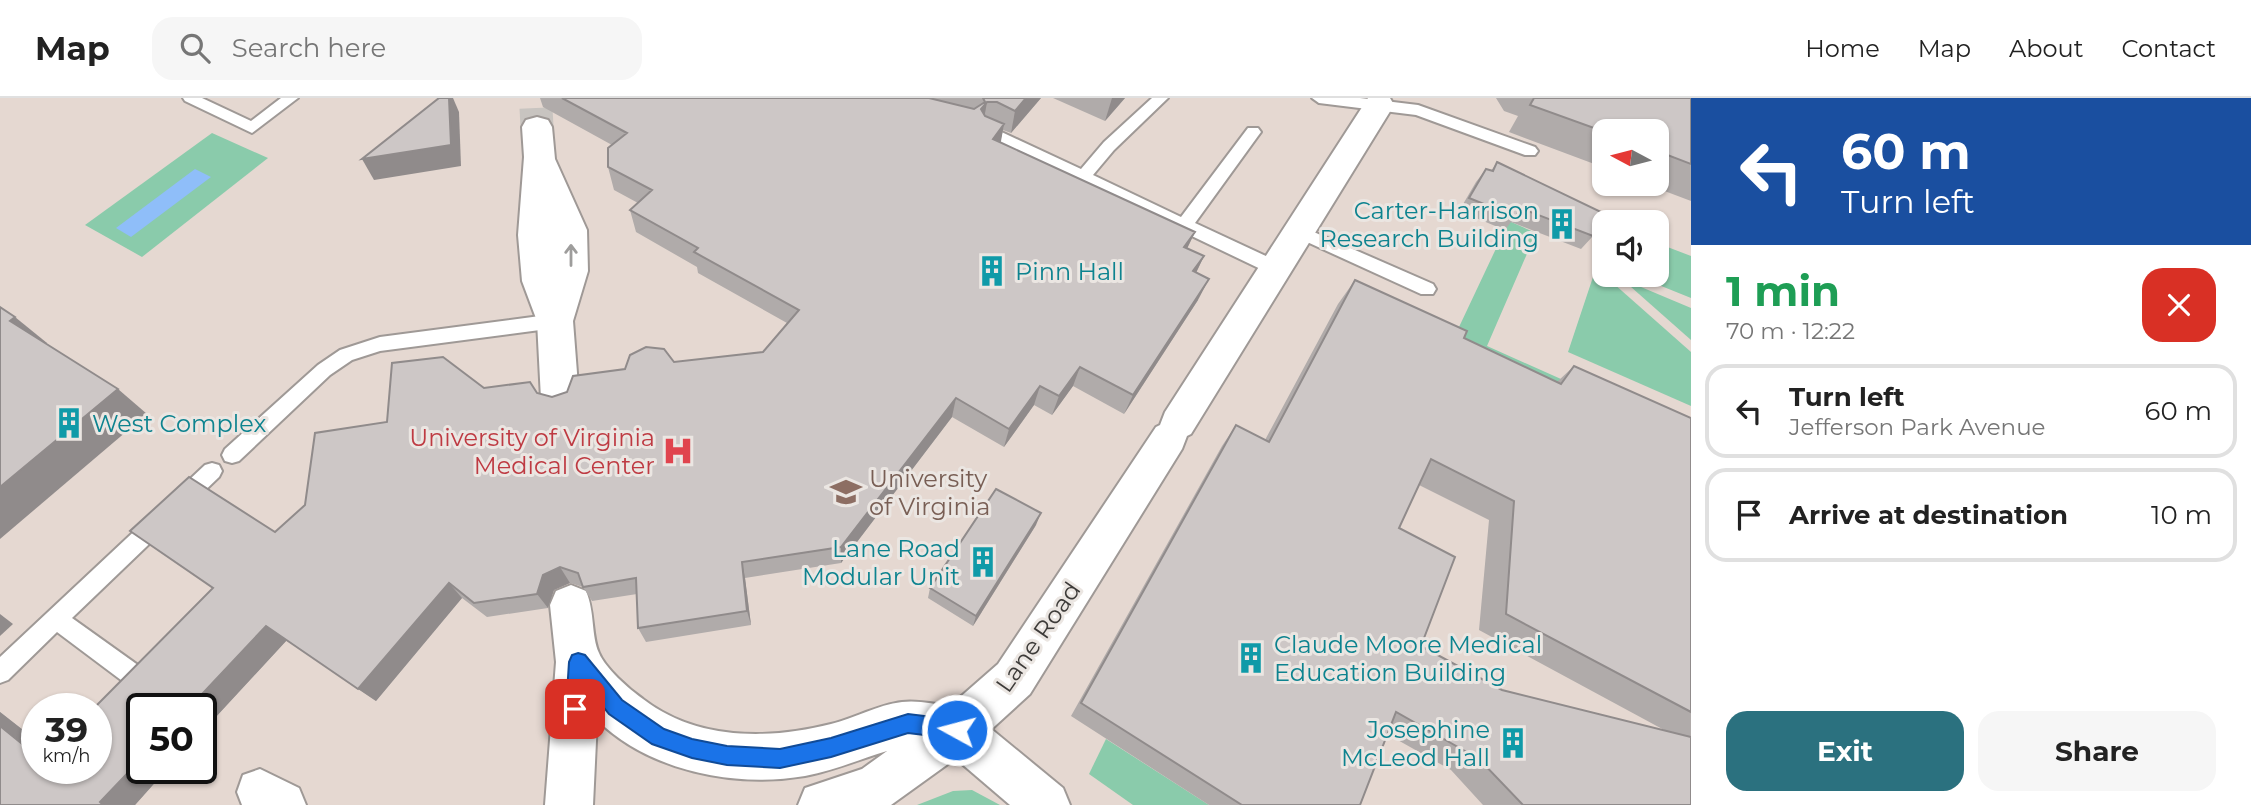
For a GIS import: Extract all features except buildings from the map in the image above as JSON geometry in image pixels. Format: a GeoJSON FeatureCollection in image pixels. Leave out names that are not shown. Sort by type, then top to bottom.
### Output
{"type":"FeatureCollection","features":[{"type":"Feature","properties":{"kind":"street","name":"Lane Road"},"geometry":{"type":"LineString","coordinates":[[822,805],[874,788],[957,730],[1014,679],[1381,102]]}},
{"type":"Feature","properties":{"kind":"street"},"geometry":{"type":"LineString","coordinates":[[537,122],[535,235],[540,281],[555,321],[560,399]]}},
{"type":"Feature","properties":{"kind":"street"},"geometry":{"type":"LineString","coordinates":[[569,805],[578,662],[571,605]]}},
{"type":"Feature","properties":{"kind":"street"},"geometry":{"type":"LineString","coordinates":[[578,662],[615,707],[658,737],[692,748],[727,756],[780,758],[831,747],[908,724],[957,730],[1046,805]]}},
{"type":"Feature","properties":{"kind":"lane"},"geometry":{"type":"LineString","coordinates":[[190,98],[252,128],[291,98]]}},
{"type":"Feature","properties":{"kind":"lane"},"geometry":{"type":"LineString","coordinates":[[1083,177],[1110,146],[1161,98]]}},
{"type":"Feature","properties":{"kind":"lane"},"geometry":{"type":"LineString","coordinates":[[1319,98],[1381,102],[1418,110],[1530,151]]}},
{"type":"Feature","properties":{"kind":"lane"},"geometry":{"type":"LineString","coordinates":[[988,132],[1277,269]]}},
{"type":"Feature","properties":{"kind":"lane"},"geometry":{"type":"LineString","coordinates":[[1184,225],[1253,132]]}},
{"type":"Feature","properties":{"kind":"lane"},"geometry":{"type":"LineString","coordinates":[[1300,232],[1427,289]]}},
{"type":"Feature","properties":{"kind":"lane"},"geometry":{"type":"LineString","coordinates":[[232,455],[324,370],[346,355],[380,344],[555,321]]}},
{"type":"Feature","properties":{"kind":"lane"},"geometry":{"type":"LineString","coordinates":[[0,672],[212,471]]}},
{"type":"Feature","properties":{"kind":"lane"},"geometry":{"type":"LineString","coordinates":[[56,619],[141,681]]}},
{"type":"Feature","properties":{"kind":"shaded area","name":"University of Virginia"},"geometry":{"type":"Polygon","coordinates":[[[0,98],[1691,98],[1691,805],[0,805],[0,98]]]}},
{"type":"Feature","properties":{"kind":"green space"},"geometry":{"type":"Polygon","coordinates":[[[212,133],[268,158],[142,257],[85,225],[212,133]]]}},
{"type":"Feature","properties":{"kind":"green space"},"geometry":{"type":"Polygon","coordinates":[[[1509,221],[1536,233],[1487,346],[1691,437],[1443,361],[1509,221]]]}},
{"type":"Feature","properties":{"kind":"green space"},"geometry":{"type":"Polygon","coordinates":[[[1669,248],[1691,256],[1691,298],[1664,287],[1669,287],[1669,248]]]}},
{"type":"Feature","properties":{"kind":"green space"},"geometry":{"type":"Polygon","coordinates":[[[1592,280],[1592,287],[1617,287],[1691,352],[1691,406],[1568,352],[1592,280]]]}},
{"type":"Feature","properties":{"kind":"green space"},"geometry":{"type":"Polygon","coordinates":[[[1631,287],[1641,287],[1691,308],[1691,340],[1631,287]]]}},
{"type":"Feature","properties":{"kind":"green space"},"geometry":{"type":"Polygon","coordinates":[[[1106,739],[1209,805],[1133,805],[1089,774],[1106,739]]]}},
{"type":"Feature","properties":{"kind":"green space"},"geometry":{"type":"Polygon","coordinates":[[[972,790],[1000,805],[917,805],[953,791],[972,790]]]}},
{"type":"Feature","properties":{"kind":"water"},"geometry":{"type":"Polygon","coordinates":[[[195,169],[211,177],[131,237],[116,228],[195,169]]]}},
{"type":"Feature","properties":{"kind":"tunnel"},"geometry":{"type":"LineString","coordinates":[[536,108],[537,127]]}},
{"type":"Feature","properties":{"kind":"place","name":"Carter-Harrison Research Building"},"geometry":{"type":"Point","coordinates":[1562,224]}},
{"type":"Feature","properties":{"kind":"place","name":"Pinn Hall"},"geometry":{"type":"Point","coordinates":[992,271]}},
{"type":"Feature","properties":{"kind":"place","name":"West Complex"},"geometry":{"type":"Point","coordinates":[69,423]}},
{"type":"Feature","properties":{"kind":"place","name":"University of Virginia Medical Center"},"geometry":{"type":"Point","coordinates":[678,451]}},
{"type":"Feature","properties":{"kind":"place","name":"University of Virginia"},"geometry":{"type":"Point","coordinates":[846,492]}},
{"type":"Feature","properties":{"kind":"place","name":"Lane Road Modular Unit"},"geometry":{"type":"Point","coordinates":[983,562]}},
{"type":"Feature","properties":{"kind":"place","name":"Claude Moore Medical Education Building"},"geometry":{"type":"Point","coordinates":[1251,658]}},
{"type":"Feature","properties":{"kind":"place","name":"Josephine McLeod Hall"},"geometry":{"type":"Point","coordinates":[1513,743]}},
{"type":"Feature","properties":{"kind":"route"},"geometry":{"type":"LineString","coordinates":[[575,709],[578,662],[615,707],[658,737],[727,756],[780,758],[831,747],[908,724],[957,730]]}}]}
